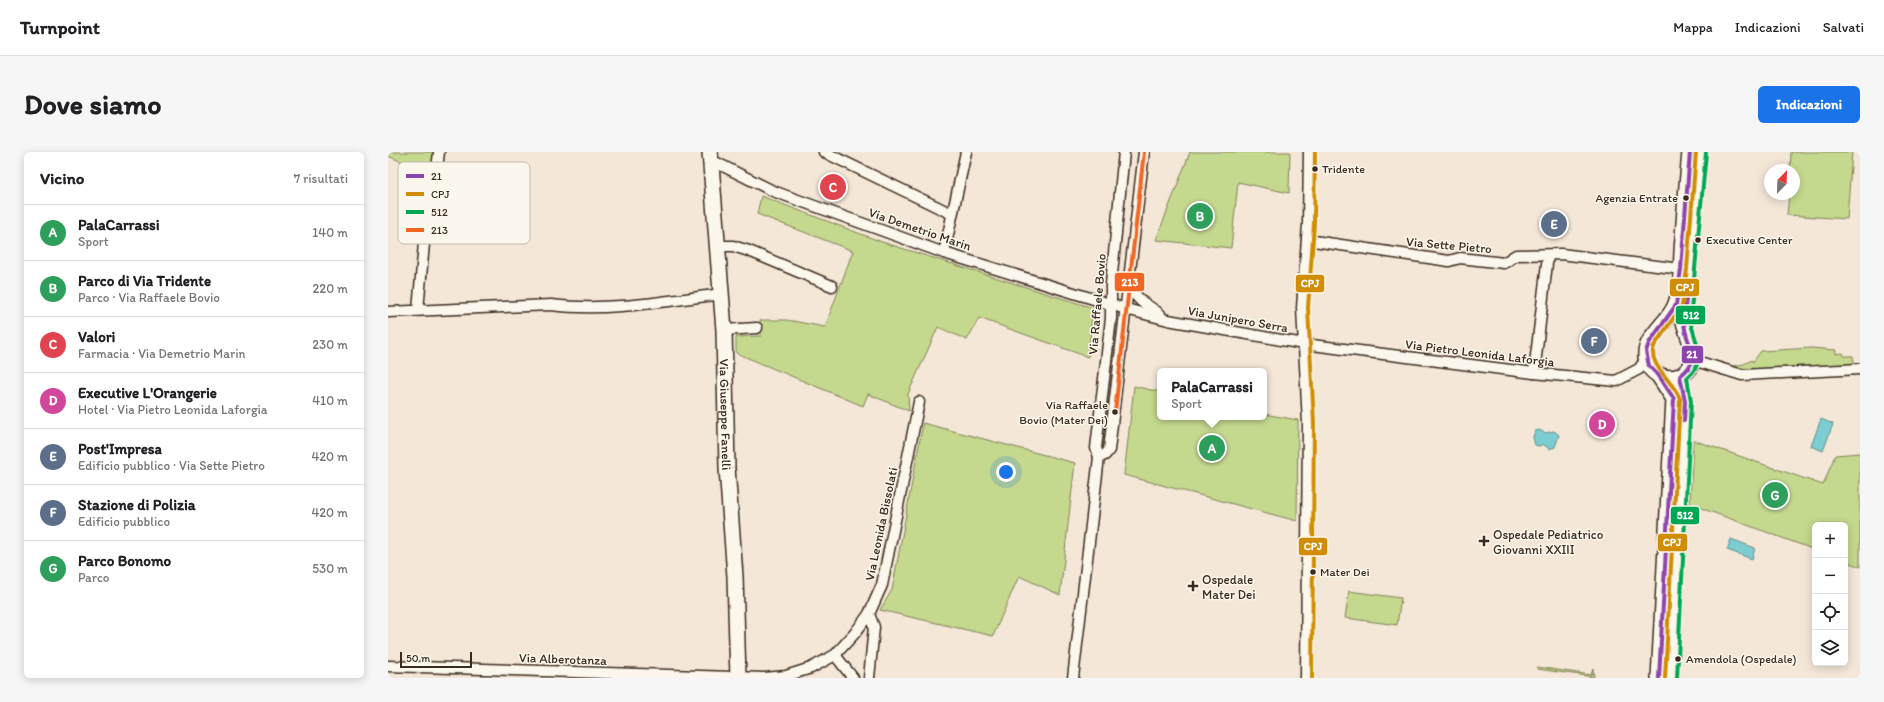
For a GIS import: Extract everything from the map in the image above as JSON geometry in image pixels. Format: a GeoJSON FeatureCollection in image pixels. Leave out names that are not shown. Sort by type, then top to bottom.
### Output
{"type":"FeatureCollection","features":[{"type":"Feature","properties":{"kind":"main road"},"geometry":{"type":"LineString","coordinates":[[1659,678],[1674,399],[1659,376],[1653,372],[1646,359],[1646,351],[1649,343],[1676,306],[1681,269],[1690,152]]}},
{"type":"Feature","properties":{"kind":"main road"},"geometry":{"type":"LineString","coordinates":[[1659,376],[1673,378],[1680,376],[1686,372],[1693,360],[1692,346],[1688,339],[1684,322],[1700,152]]}},
{"type":"Feature","properties":{"kind":"main road","name":"Via Giuseppe Fanelli"},"geometry":{"type":"LineString","coordinates":[[711,156],[724,330],[727,468],[735,576],[738,678]]}},
{"type":"Feature","properties":{"kind":"main road"},"geometry":{"type":"LineString","coordinates":[[1654,337],[1667,331],[1674,331],[1688,339]]}},
{"type":"Feature","properties":{"kind":"main road"},"geometry":{"type":"LineString","coordinates":[[1671,678],[1685,401],[1680,376]]}},
{"type":"Feature","properties":{"kind":"street"},"geometry":{"type":"LineString","coordinates":[[438,162],[439,152]]}},
{"type":"Feature","properties":{"kind":"street"},"geometry":{"type":"LineString","coordinates":[[824,152],[952,214]]}},
{"type":"Feature","properties":{"kind":"street"},"geometry":{"type":"LineString","coordinates":[[944,253],[966,152]]}},
{"type":"Feature","properties":{"kind":"street","name":"Via Raffaele Bovio"},"geometry":{"type":"LineString","coordinates":[[1073,678],[1099,457],[1096,448],[1111,318],[1115,251],[1124,152]]}},
{"type":"Feature","properties":{"kind":"street"},"geometry":{"type":"LineString","coordinates":[[1099,457],[1105,455],[1109,450],[1120,374],[1144,152]]}},
{"type":"Feature","properties":{"kind":"street"},"geometry":{"type":"LineString","coordinates":[[1306,678],[1308,423],[1302,308],[1307,240],[1309,152]]}},
{"type":"Feature","properties":{"kind":"street","name":"Via Demetrio Marin"},"geometry":{"type":"LineString","coordinates":[[711,156],[773,191],[944,253],[1126,309]]}},
{"type":"Feature","properties":{"kind":"street","name":"Via Sette Pietro"},"geometry":{"type":"LineString","coordinates":[[1307,240],[1449,261],[1460,258],[1504,264],[1516,255],[1561,254],[1681,269]]}},
{"type":"Feature","properties":{"kind":"street"},"geometry":{"type":"LineString","coordinates":[[418,310],[424,244]]}},
{"type":"Feature","properties":{"kind":"street"},"geometry":{"type":"LineString","coordinates":[[718,246],[733,246],[749,251],[832,286]]}},
{"type":"Feature","properties":{"kind":"street"},"geometry":{"type":"LineString","coordinates":[[1115,251],[1133,252]]}},
{"type":"Feature","properties":{"kind":"street"},"geometry":{"type":"LineString","coordinates":[[1534,373],[1548,255]]}},
{"type":"Feature","properties":{"kind":"street","name":"Via Junipero Serra"},"geometry":{"type":"LineString","coordinates":[[1129,288],[1141,301],[1168,320]]}},
{"type":"Feature","properties":{"kind":"street"},"geometry":{"type":"LineString","coordinates":[[388,312],[551,305],[577,308],[618,306],[722,294]]}},
{"type":"Feature","properties":{"kind":"street","name":"Via Junipero Serra"},"geometry":{"type":"LineString","coordinates":[[1126,309],[1168,320],[1304,344]]}},
{"type":"Feature","properties":{"kind":"street"},"geometry":{"type":"LineString","coordinates":[[724,330],[757,328]]}},
{"type":"Feature","properties":{"kind":"street","name":"Via Pietro Leonida Laforgia"},"geometry":{"type":"LineString","coordinates":[[1304,344],[1534,373],[1616,381],[1639,368],[1646,359]]}},
{"type":"Feature","properties":{"kind":"street"},"geometry":{"type":"LineString","coordinates":[[1693,360],[1742,375],[1860,369]]}},
{"type":"Feature","properties":{"kind":"street","name":"Via Leonida Bissolati"},"geometry":{"type":"LineString","coordinates":[[738,678],[786,676],[811,668],[835,655],[855,633],[869,614],[884,579],[919,402]]}},
{"type":"Feature","properties":{"kind":"street"},"geometry":{"type":"LineString","coordinates":[[869,614],[874,628],[869,678]]}},
{"type":"Feature","properties":{"kind":"street"},"geometry":{"type":"LineString","coordinates":[[835,655],[853,678]]}},
{"type":"Feature","properties":{"kind":"street","name":"Via Alberotanza"},"geometry":{"type":"LineString","coordinates":[[388,666],[738,678]]}},
{"type":"Feature","properties":{"kind":"green space"},"geometry":{"type":"Polygon","coordinates":[[[388,152],[437,152],[435,162],[402,162],[388,156],[388,152]]]}},
{"type":"Feature","properties":{"kind":"green space"},"geometry":{"type":"Polygon","coordinates":[[[1190,152],[1290,152],[1289,193],[1238,182],[1231,248],[1156,240],[1190,152]]]}},
{"type":"Feature","properties":{"kind":"green space"},"geometry":{"type":"Polygon","coordinates":[[[1791,152],[1852,152],[1847,219],[1787,215],[1788,200],[1800,200],[1800,164],[1790,164],[1791,152]]]}},
{"type":"Feature","properties":{"kind":"green space"},"geometry":{"type":"Polygon","coordinates":[[[761,196],[882,242],[1093,308],[1088,357],[979,318],[967,340],[938,327],[908,394],[909,411],[868,394],[863,406],[736,353],[736,337],[761,336],[760,320],[787,320],[825,327],[853,251],[757,214],[761,196]]]}},
{"type":"Feature","properties":{"kind":"green space"},"geometry":{"type":"Polygon","coordinates":[[[1811,348],[1836,350],[1836,354],[1843,353],[1844,356],[1853,356],[1854,362],[1851,364],[1750,370],[1734,368],[1734,366],[1744,364],[1752,360],[1753,362],[1761,351],[1811,348]]]}},
{"type":"Feature","properties":{"kind":"green space"},"geometry":{"type":"Polygon","coordinates":[[[1134,386],[1157,391],[1157,420],[1267,420],[1267,415],[1298,420],[1297,521],[1124,475],[1134,386]]]}},
{"type":"Feature","properties":{"kind":"green space"},"geometry":{"type":"Polygon","coordinates":[[[923,423],[1075,463],[1060,595],[1019,576],[993,636],[880,610],[892,590],[923,423]]]}},
{"type":"Feature","properties":{"kind":"green space"},"geometry":{"type":"Polygon","coordinates":[[[1693,440],[1823,485],[1835,455],[1860,453],[1860,567],[1848,562],[1848,522],[1812,522],[1812,549],[1690,504],[1693,440]]]}},
{"type":"Feature","properties":{"kind":"green space"},"geometry":{"type":"Polygon","coordinates":[[[1349,591],[1401,598],[1397,625],[1345,618],[1349,591]]]}},
{"type":"Feature","properties":{"kind":"green space"},"geometry":{"type":"Polygon","coordinates":[[[1537,667],[1591,675],[1593,668],[1594,677],[1537,669],[1537,667]]]}},
{"type":"Feature","properties":{"kind":"water"},"geometry":{"type":"Polygon","coordinates":[[[1821,419],[1833,424],[1823,451],[1811,446],[1821,419]]]}},
{"type":"Feature","properties":{"kind":"water"},"geometry":{"type":"Polygon","coordinates":[[[1539,430],[1545,433],[1554,431],[1559,435],[1555,447],[1549,449],[1543,444],[1539,446],[1535,445],[1533,437],[1535,431],[1539,430]]]}},
{"type":"Feature","properties":{"kind":"water"},"geometry":{"type":"Polygon","coordinates":[[[1731,539],[1755,548],[1752,559],[1727,550],[1731,539]]]}},
{"type":"Feature","properties":{"kind":"transit line","name":"213"},"geometry":{"type":"LineString","coordinates":[[1115,412],[1144,152]]}},
{"type":"Feature","properties":{"kind":"transit line","name":"CPJ"},"geometry":{"type":"LineString","coordinates":[[1312,678],[1314,423],[1308,308],[1314,224],[1315,152]]}},
{"type":"Feature","properties":{"kind":"transit line","name":"21"},"geometry":{"type":"LineString","coordinates":[[1659,678],[1674,399],[1659,376],[1649,366],[1646,351],[1649,343],[1676,305],[1681,269],[1690,152]]}},
{"type":"Feature","properties":{"kind":"transit line","name":"CPJ"},"geometry":{"type":"LineString","coordinates":[[1665,678],[1680,399],[1677,392],[1654,360],[1653,353],[1654,346],[1682,306],[1687,269],[1696,152]]}},
{"type":"Feature","properties":{"kind":"transit line","name":"512"},"geometry":{"type":"LineString","coordinates":[[1677,678],[1691,401],[1687,378],[1697,365],[1698,358],[1697,344],[1690,321],[1706,153]]}},
{"type":"Feature","properties":{"kind":"transit line","name":"21"},"geometry":{"type":"LineString","coordinates":[[1684,421],[1685,401],[1680,376],[1688,369],[1692,362],[1693,356],[1685,330],[1684,321],[1688,284]]}},
{"type":"Feature","properties":{"kind":"place","name":"Tridente"},"geometry":{"type":"Point","coordinates":[1315,169]}},
{"type":"Feature","properties":{"kind":"place","name":"Valori"},"geometry":{"type":"Point","coordinates":[833,187]}},
{"type":"Feature","properties":{"kind":"place","name":"Agenzia Entrate"},"geometry":{"type":"Point","coordinates":[1686,198]}},
{"type":"Feature","properties":{"kind":"place","name":"Parco di Via Tridente"},"geometry":{"type":"Point","coordinates":[1200,216]}},
{"type":"Feature","properties":{"kind":"place","name":"Post'Impresa"},"geometry":{"type":"Point","coordinates":[1554,224]}},
{"type":"Feature","properties":{"kind":"place","name":"Executive Center"},"geometry":{"type":"Point","coordinates":[1698,240]}},
{"type":"Feature","properties":{"kind":"place","name":"Stazione di Polizia"},"geometry":{"type":"Point","coordinates":[1594,341]}},
{"type":"Feature","properties":{"kind":"place","name":"Via Raffaele Bovio (Mater Dei)"},"geometry":{"type":"Point","coordinates":[1115,412]}},
{"type":"Feature","properties":{"kind":"place","name":"Executive L'Orangerie"},"geometry":{"type":"Point","coordinates":[1602,424]}},
{"type":"Feature","properties":{"kind":"place","name":"PalaCarrassi"},"geometry":{"type":"Point","coordinates":[1212,448]}},
{"type":"Feature","properties":{"kind":"place","name":"Parco Bonomo"},"geometry":{"type":"Point","coordinates":[1775,495]}},
{"type":"Feature","properties":{"kind":"place","name":"Ospedale Pediatrico Giovanni XXIII"},"geometry":{"type":"Point","coordinates":[1484,541]}},
{"type":"Feature","properties":{"kind":"place","name":"Mater Dei"},"geometry":{"type":"Point","coordinates":[1313,572]}},
{"type":"Feature","properties":{"kind":"place","name":"Ospedale Mater Dei"},"geometry":{"type":"Point","coordinates":[1193,586]}},
{"type":"Feature","properties":{"kind":"place","name":"Amendola (Ospedale)"},"geometry":{"type":"Point","coordinates":[1678,659]}}]}
